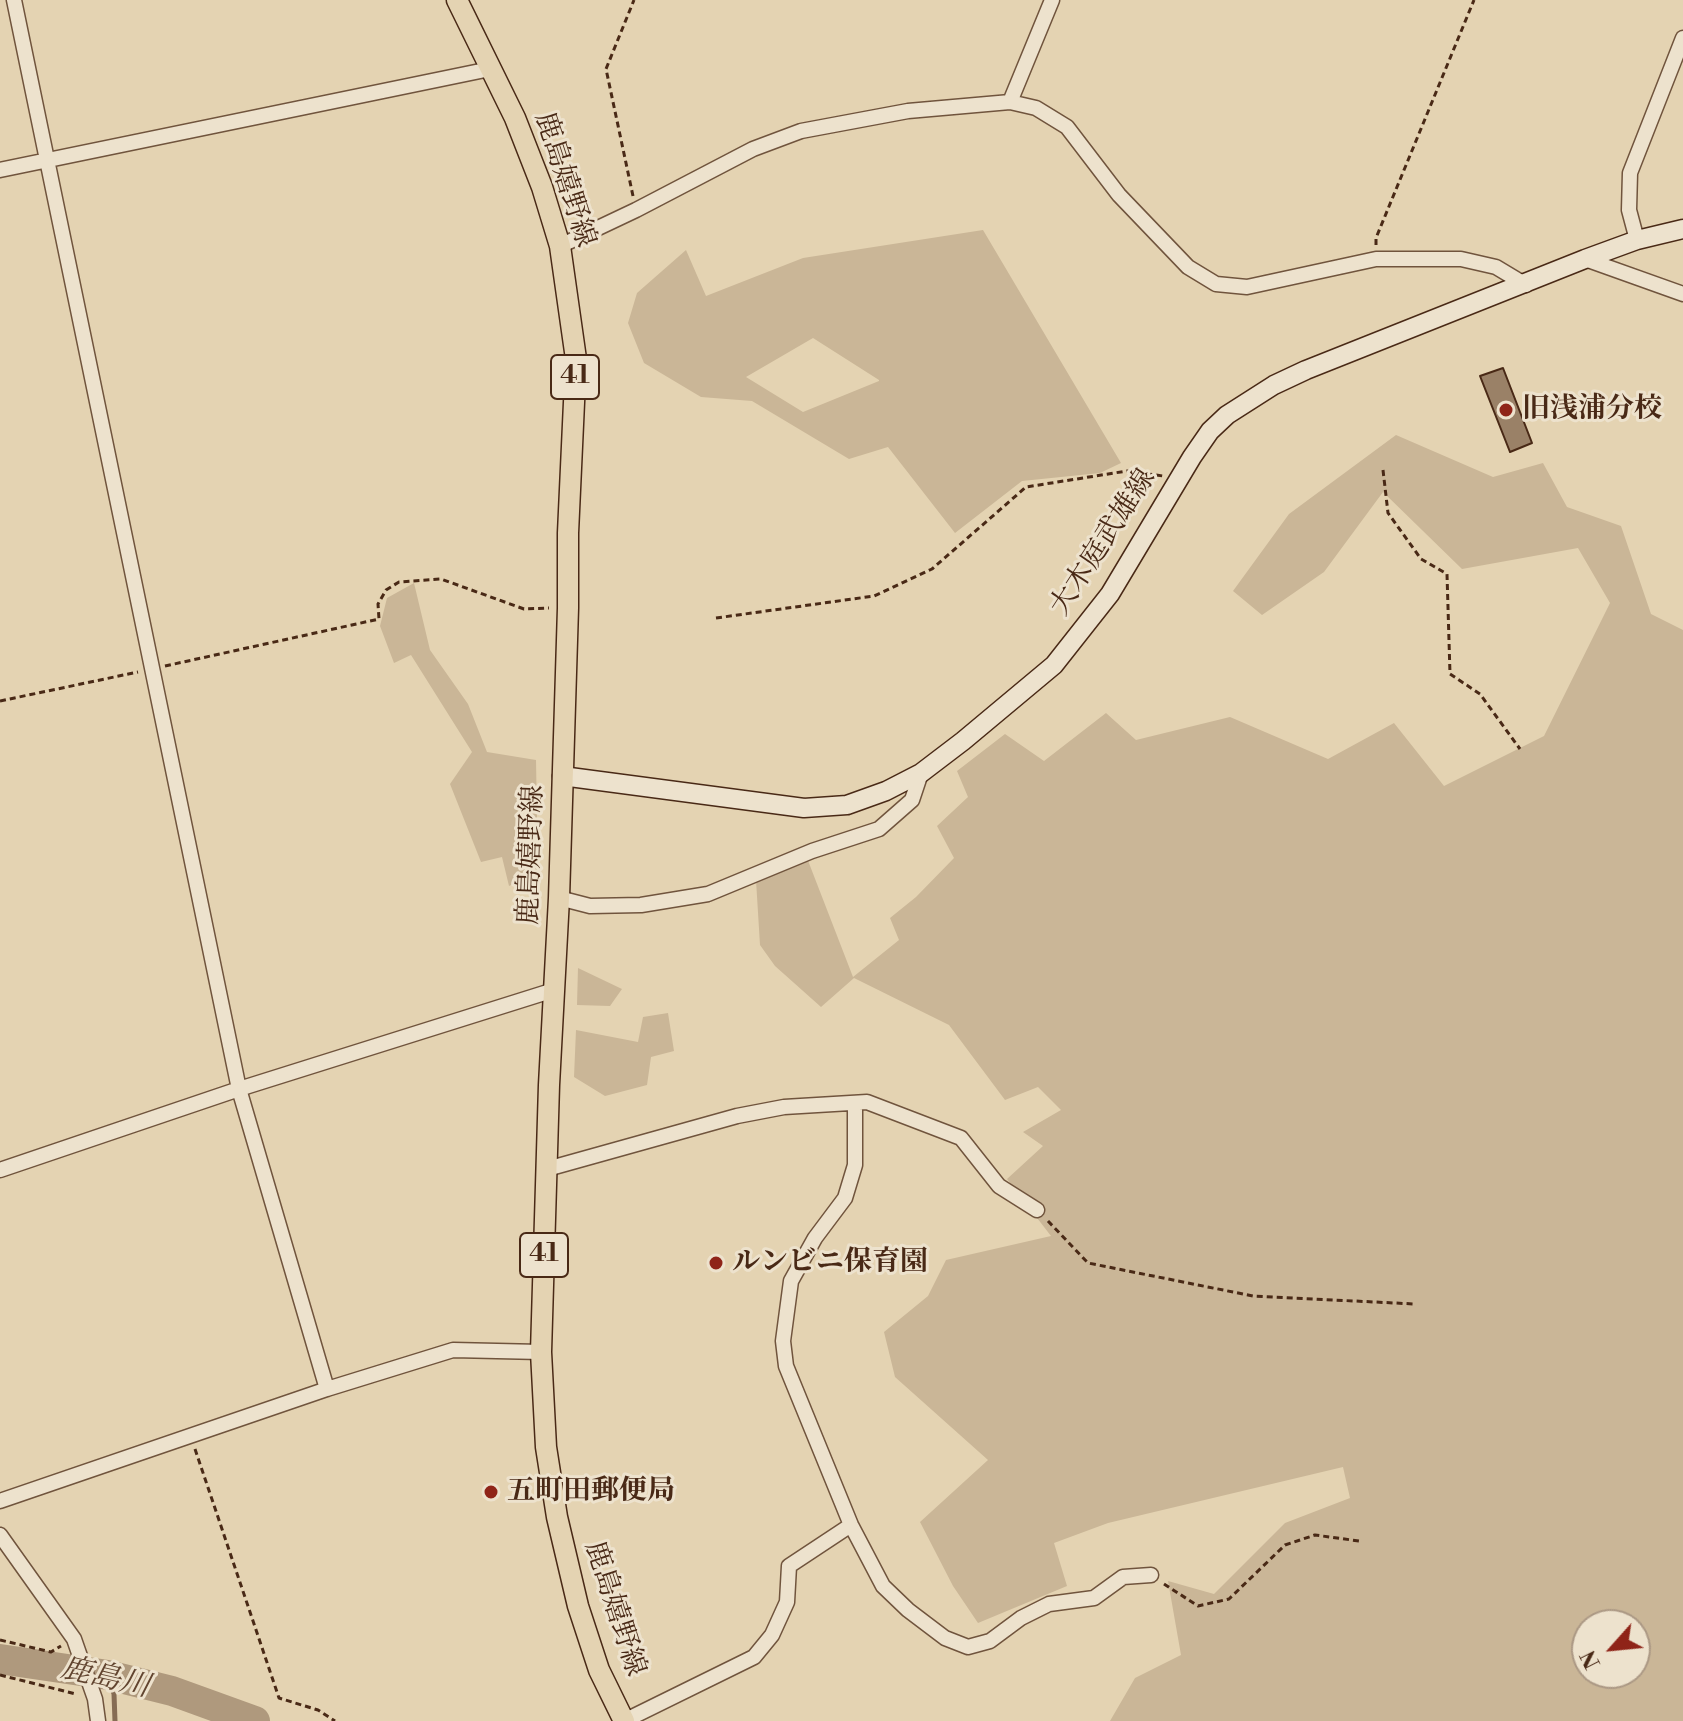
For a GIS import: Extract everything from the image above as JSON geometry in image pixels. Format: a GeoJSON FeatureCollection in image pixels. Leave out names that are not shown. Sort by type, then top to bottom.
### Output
{"type":"FeatureCollection","features":[{"type":"Feature","properties":{"kind":"main road","name":"鹿島嬉野線"},"geometry":{"type":"LineString","coordinates":[[457,0],[515,118],[542,187],[560,246],[576,359],[541,1352],[546,1447],[557,1517],[578,1606],[599,1670],[624,1721]]}},
{"type":"Feature","properties":{"kind":"main road","name":"大木庭武雄線"},"geometry":{"type":"LineString","coordinates":[[562,776],[804,808],[847,805],[886,791],[921,773],[1021,695],[1054,665],[1110,594],[1178,479],[1210,431],[1227,415],[1274,385],[1306,370],[1585,259],[1637,240],[1683,229]]}},
{"type":"Feature","properties":{"kind":"street"},"geometry":{"type":"LineString","coordinates":[[14,0],[239,1089],[327,1389]]}},
{"type":"Feature","properties":{"kind":"street"},"geometry":{"type":"LineString","coordinates":[[1010,102],[1052,0]]}},
{"type":"Feature","properties":{"kind":"street"},"geometry":{"type":"LineString","coordinates":[[1637,240],[1629,210],[1630,173],[1683,38]]}},
{"type":"Feature","properties":{"kind":"street"},"geometry":{"type":"LineString","coordinates":[[0,170],[490,69]]}},
{"type":"Feature","properties":{"kind":"street"},"geometry":{"type":"LineString","coordinates":[[560,246],[753,149],[801,131],[908,111],[1010,102],[1036,108],[1067,127],[1119,195],[1188,267],[1216,284],[1247,287],[1376,259],[1461,259],[1496,267],[1526,285]]}},
{"type":"Feature","properties":{"kind":"street"},"geometry":{"type":"LineString","coordinates":[[1585,259],[1683,294]]}},
{"type":"Feature","properties":{"kind":"street"},"geometry":{"type":"LineString","coordinates":[[559,898],[590,906],[628,905],[708,894],[812,851],[879,829],[912,800],[921,773]]}},
{"type":"Feature","properties":{"kind":"street"},"geometry":{"type":"LineString","coordinates":[[0,1170],[239,1089],[554,990]]}},
{"type":"Feature","properties":{"kind":"street"},"geometry":{"type":"LineString","coordinates":[[547,1169],[737,1116],[784,1107],[867,1102],[961,1138],[999,1186],[1037,1210]]}},
{"type":"Feature","properties":{"kind":"street"},"geometry":{"type":"LineString","coordinates":[[855,1105],[855,1165],[845,1198],[815,1238],[791,1281],[783,1341],[786,1366],[851,1525],[883,1586],[945,1638],[968,1647],[990,1641],[1021,1618],[1049,1604],[1094,1598],[1123,1577],[1151,1575]]}},
{"type":"Feature","properties":{"kind":"street"},"geometry":{"type":"LineString","coordinates":[[0,1501],[327,1389],[453,1350],[541,1352]]}},
{"type":"Feature","properties":{"kind":"street"},"geometry":{"type":"LineString","coordinates":[[624,1721],[754,1657],[772,1635],[787,1602],[789,1566],[851,1525]]}},
{"type":"Feature","properties":{"kind":"street"},"geometry":{"type":"LineString","coordinates":[[0,1535],[74,1639],[95,1699],[98,1721]]}},
{"type":"Feature","properties":{"kind":"path"},"geometry":{"type":"LineString","coordinates":[[634,0],[606,69],[636,210]]}},
{"type":"Feature","properties":{"kind":"path"},"geometry":{"type":"LineString","coordinates":[[1376,259],[1376,238],[1474,0]]}},
{"type":"Feature","properties":{"kind":"path"},"geometry":{"type":"LineString","coordinates":[[1383,470],[1388,513],[1421,559],[1447,574],[1450,674],[1480,694],[1520,749]]}},
{"type":"Feature","properties":{"kind":"path"},"geometry":{"type":"LineString","coordinates":[[716,618],[874,596],[932,569],[1026,487],[1127,471],[1178,479]]}},
{"type":"Feature","properties":{"kind":"path"},"geometry":{"type":"LineString","coordinates":[[0,701],[379,619],[378,604],[386,590],[399,582],[441,579],[524,609],[568,608]]}},
{"type":"Feature","properties":{"kind":"path"},"geometry":{"type":"LineString","coordinates":[[1037,1210],[1088,1263],[1253,1296],[1415,1304]]}},
{"type":"Feature","properties":{"kind":"path"},"geometry":{"type":"LineString","coordinates":[[190,1435],[279,1698],[318,1710],[335,1721]]}},
{"type":"Feature","properties":{"kind":"path"},"geometry":{"type":"LineString","coordinates":[[1151,1575],[1198,1606],[1229,1599],[1285,1545],[1315,1535],[1359,1541]]}},
{"type":"Feature","properties":{"kind":"path"},"geometry":{"type":"LineString","coordinates":[[0,1640],[51,1652],[74,1639]]}},
{"type":"Feature","properties":{"kind":"path"},"geometry":{"type":"LineString","coordinates":[[0,1675],[95,1699]]}},
{"type":"Feature","properties":{"kind":"shaded area"},"geometry":{"type":"Polygon","coordinates":[[[983,230],[1121,463],[1100,473],[1022,481],[955,533],[888,447],[849,459],[752,401],[701,397],[644,363],[628,323],[637,293],[686,250],[706,296],[803,258],[983,230]],[[813,338],[746,377],[803,412],[879,380],[813,338]]]}},
{"type":"Feature","properties":{"kind":"shaded area"},"geometry":{"type":"Polygon","coordinates":[[[1396,435],[1493,477],[1543,463],[1567,507],[1621,526],[1651,614],[1683,630],[1683,1721],[1110,1721],[1135,1678],[1181,1655],[1168,1581],[1214,1594],[1285,1523],[1350,1498],[1343,1467],[1108,1523],[1054,1543],[1067,1586],[978,1623],[953,1586],[920,1522],[988,1460],[895,1377],[884,1332],[928,1296],[946,1260],[1051,1236],[1007,1179],[1043,1146],[1023,1132],[1061,1110],[1038,1087],[1005,1100],[949,1025],[854,978],[821,1007],[775,966],[760,945],[756,880],[807,858],[853,977],[899,940],[890,918],[916,897],[954,858],[937,826],[968,797],[957,771],[1005,734],[1044,761],[1106,713],[1136,740],[1230,717],[1328,759],[1394,723],[1444,786],[1544,736],[1610,603],[1578,548],[1462,569],[1383,492],[1324,572],[1262,615],[1233,591],[1289,514],[1396,435]]]}},
{"type":"Feature","properties":{"kind":"shaded area"},"geometry":{"type":"Polygon","coordinates":[[[414,583],[430,650],[468,704],[487,752],[536,760],[538,873],[509,886],[502,857],[481,862],[450,784],[472,752],[411,655],[394,663],[380,626],[387,598],[414,583]]]}},
{"type":"Feature","properties":{"kind":"shaded area"},"geometry":{"type":"Polygon","coordinates":[[[578,968],[622,989],[610,1006],[577,1005],[578,968]]]}},
{"type":"Feature","properties":{"kind":"shaded area"},"geometry":{"type":"Polygon","coordinates":[[[668,1013],[674,1051],[651,1057],[647,1085],[605,1096],[574,1077],[576,1030],[638,1042],[643,1017],[668,1013]]]}},
{"type":"Feature","properties":{"kind":"building","name":"旧浅浦分校"},"geometry":{"type":"Polygon","coordinates":[[[1503,368],[1532,443],[1510,452],[1480,376],[1503,368]]]}},
{"type":"Feature","properties":{"kind":"waterway","name":"鹿島川"},"geometry":{"type":"LineString","coordinates":[[0,1659],[108,1675],[172,1691],[255,1721]]}},
{"type":"Feature","properties":{"kind":"waterway"},"geometry":{"type":"LineString","coordinates":[[108,1675],[114,1694],[115,1721]]}},
{"type":"Feature","properties":{"kind":"place","name":"旧浅浦分校"},"geometry":{"type":"Point","coordinates":[1506,410]}},
{"type":"Feature","properties":{"kind":"place","name":"ルンビニ保育園"},"geometry":{"type":"Point","coordinates":[716,1263]}},
{"type":"Feature","properties":{"kind":"place","name":"五町田郵便局"},"geometry":{"type":"Point","coordinates":[491,1492]}}]}
